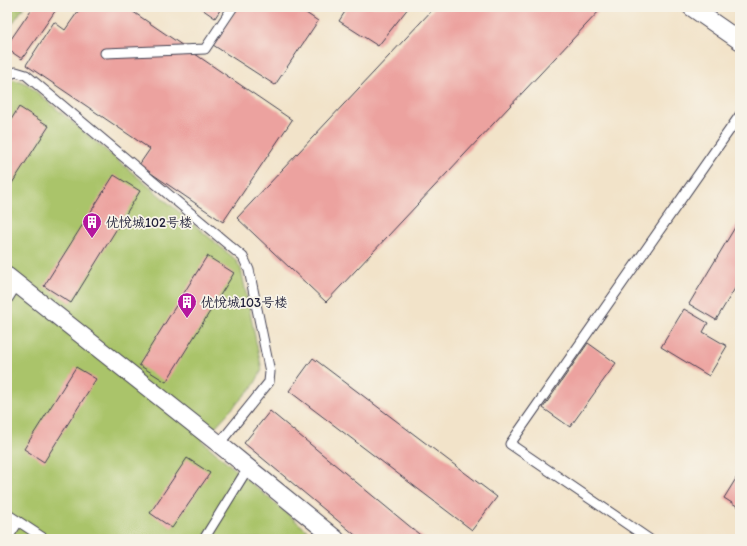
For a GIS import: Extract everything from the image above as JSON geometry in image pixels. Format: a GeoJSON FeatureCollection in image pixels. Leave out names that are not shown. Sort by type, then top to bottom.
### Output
{"type":"FeatureCollection","features":[{"type":"Feature","properties":{"kind":"street"},"geometry":{"type":"LineString","coordinates":[[691,7],[740,42]]}},
{"type":"Feature","properties":{"kind":"street"},"geometry":{"type":"LineString","coordinates":[[12,280],[336,539]]}},
{"type":"Feature","properties":{"kind":"lane"},"geometry":{"type":"LineString","coordinates":[[105,53],[205,49],[233,7]]}},
{"type":"Feature","properties":{"kind":"lane"},"geometry":{"type":"LineString","coordinates":[[7,75],[16,72],[26,75],[243,257],[249,270],[270,372],[269,382],[219,444]]}},
{"type":"Feature","properties":{"kind":"lane"},"geometry":{"type":"LineString","coordinates":[[649,539],[510,444],[740,114]]}},
{"type":"Feature","properties":{"kind":"lane"},"geometry":{"type":"LineString","coordinates":[[7,300],[12,280]]}},
{"type":"Feature","properties":{"kind":"lane"},"geometry":{"type":"LineString","coordinates":[[204,539],[243,476]]}},
{"type":"Feature","properties":{"kind":"lane"},"geometry":{"type":"LineString","coordinates":[[7,514],[46,539]]}},
{"type":"Feature","properties":{"kind":"lane"},"geometry":{"type":"LineString","coordinates":[[7,539],[18,522]]}},
{"type":"Feature","properties":{"kind":"green space"},"geometry":{"type":"Polygon","coordinates":[[[7,7],[24,7],[7,31],[7,7]]]}},
{"type":"Feature","properties":{"kind":"green space"},"geometry":{"type":"Polygon","coordinates":[[[10,79],[27,84],[235,259],[241,269],[262,370],[254,385],[202,441],[317,539],[7,539],[7,82],[10,79]]]}},
{"type":"Feature","properties":{"kind":"building"},"geometry":{"type":"Polygon","coordinates":[[[33,7],[58,7],[22,59],[7,49],[7,45],[33,7]]]}},
{"type":"Feature","properties":{"kind":"building"},"geometry":{"type":"Polygon","coordinates":[[[81,7],[126,7],[292,120],[223,222],[139,165],[150,149],[26,65],[54,22],[65,30],[81,7]]]}},
{"type":"Feature","properties":{"kind":"building"},"geometry":{"type":"Polygon","coordinates":[[[199,7],[222,7],[215,18],[199,7]]]}},
{"type":"Feature","properties":{"kind":"building"},"geometry":{"type":"Polygon","coordinates":[[[238,7],[297,7],[318,21],[275,85],[213,45],[238,7]]]}},
{"type":"Feature","properties":{"kind":"building"},"geometry":{"type":"Polygon","coordinates":[[[348,7],[409,7],[378,46],[339,21],[348,7]]]}},
{"type":"Feature","properties":{"kind":"building"},"geometry":{"type":"Polygon","coordinates":[[[435,7],[599,7],[601,9],[326,302],[237,218],[435,7]]]}},
{"type":"Feature","properties":{"kind":"building"},"geometry":{"type":"Polygon","coordinates":[[[19,107],[49,126],[7,191],[7,126],[19,107]]]}},
{"type":"Feature","properties":{"kind":"building","name":"优悦城102号楼"},"geometry":{"type":"Polygon","coordinates":[[[114,175],[140,191],[71,303],[44,286],[114,175]]]}},
{"type":"Feature","properties":{"kind":"building"},"geometry":{"type":"Polygon","coordinates":[[[740,219],[740,280],[716,320],[689,304],[740,219]]]}},
{"type":"Feature","properties":{"kind":"building","name":"优悦城103号楼"},"geometry":{"type":"Polygon","coordinates":[[[207,256],[234,273],[166,382],[139,365],[207,256]]]}},
{"type":"Feature","properties":{"kind":"building"},"geometry":{"type":"Polygon","coordinates":[[[684,309],[708,323],[703,332],[727,346],[709,376],[661,347],[684,309]]]}},
{"type":"Feature","properties":{"kind":"building"},"geometry":{"type":"Polygon","coordinates":[[[588,343],[616,363],[570,427],[543,408],[588,343]]]}},
{"type":"Feature","properties":{"kind":"building"},"geometry":{"type":"Polygon","coordinates":[[[313,358],[497,497],[472,530],[289,391],[313,358]]]}},
{"type":"Feature","properties":{"kind":"building"},"geometry":{"type":"Polygon","coordinates":[[[76,367],[96,379],[44,462],[24,449],[76,367]]]}},
{"type":"Feature","properties":{"kind":"building"},"geometry":{"type":"Polygon","coordinates":[[[270,411],[425,539],[360,539],[244,443],[270,411]]]}},
{"type":"Feature","properties":{"kind":"building"},"geometry":{"type":"Polygon","coordinates":[[[187,458],[210,473],[172,528],[150,513],[187,458]]]}},
{"type":"Feature","properties":{"kind":"building"},"geometry":{"type":"Polygon","coordinates":[[[740,472],[740,508],[724,498],[740,472]]]}},
{"type":"Feature","properties":{"kind":"place","name":"优悦城102号楼"},"geometry":{"type":"Point","coordinates":[92,239]}},
{"type":"Feature","properties":{"kind":"place","name":"优悦城103号楼"},"geometry":{"type":"Point","coordinates":[187,319]}}]}
